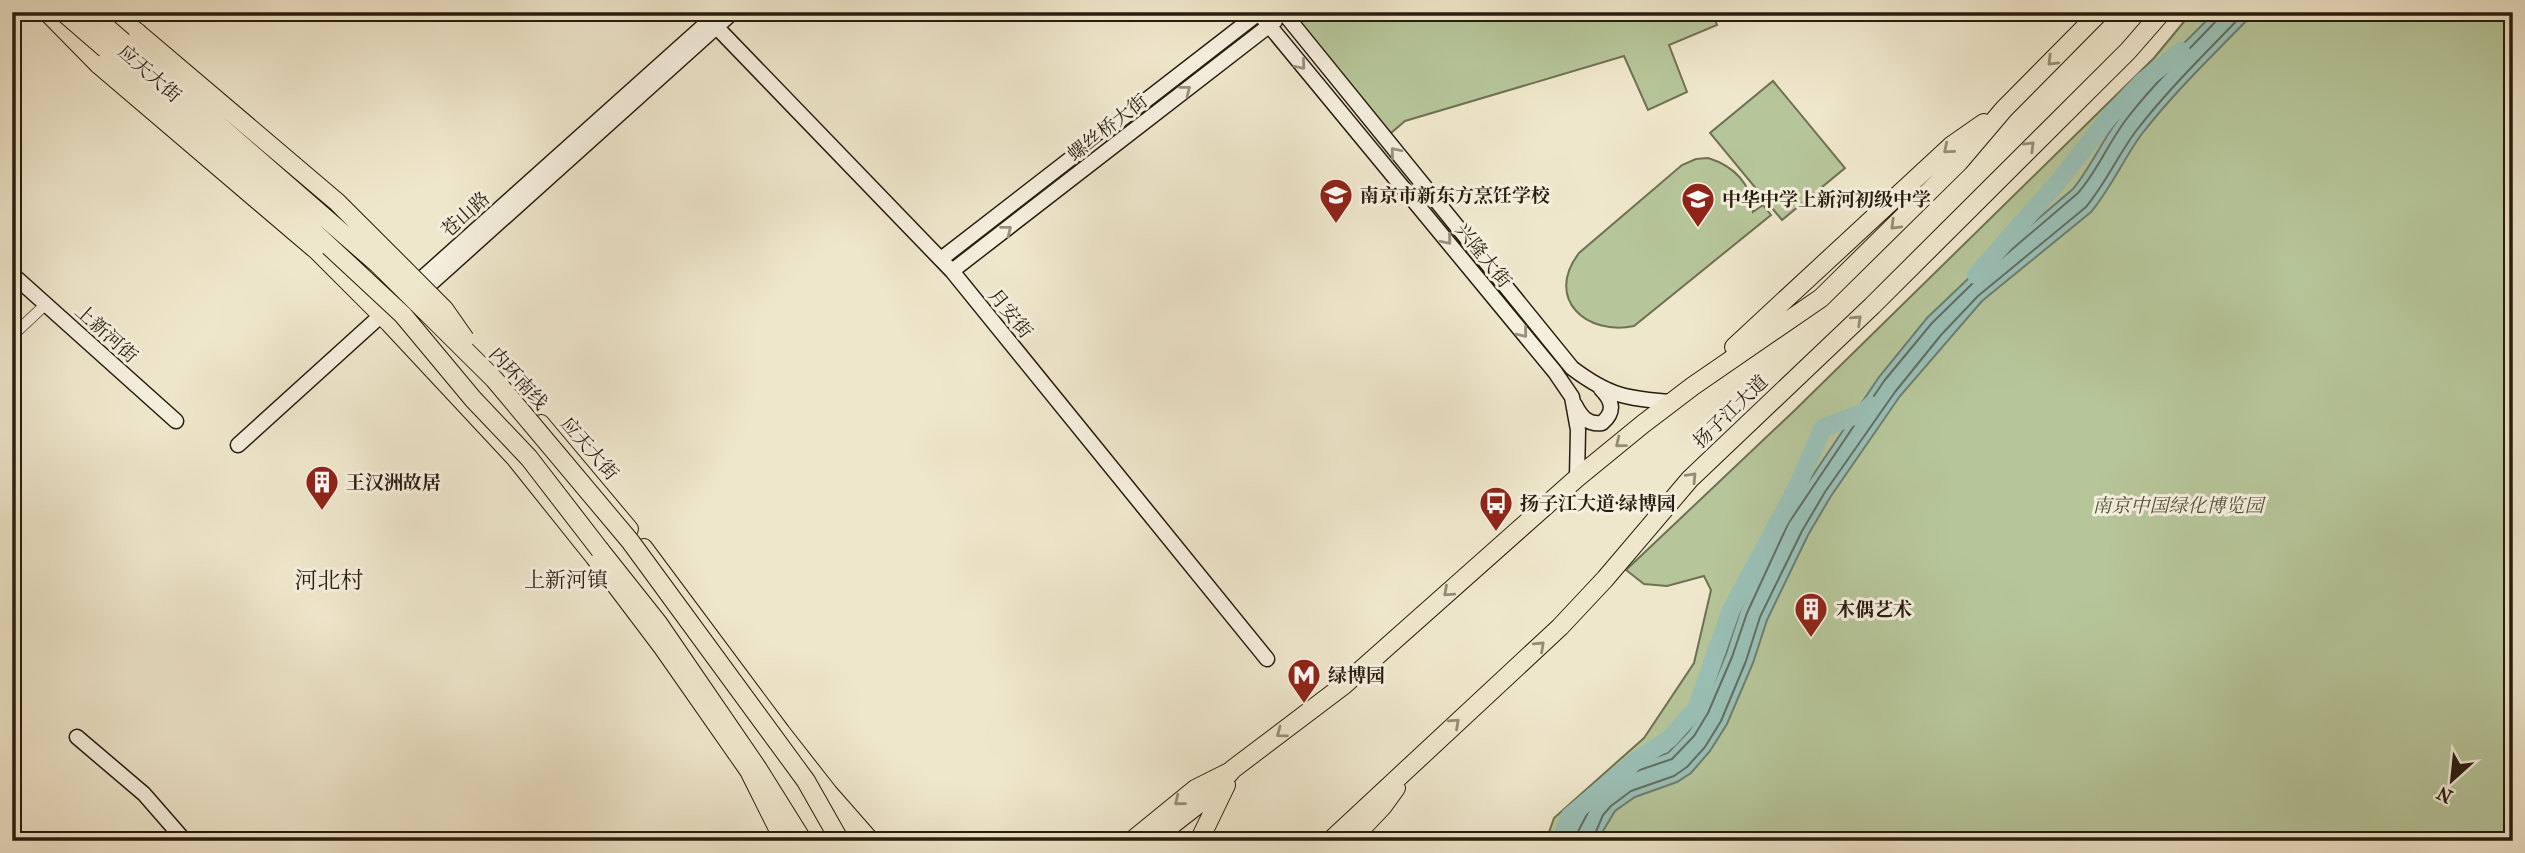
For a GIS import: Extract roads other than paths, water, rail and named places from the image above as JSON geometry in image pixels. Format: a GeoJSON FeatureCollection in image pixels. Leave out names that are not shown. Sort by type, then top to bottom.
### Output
{"type":"FeatureCollection","features":[{"type":"Feature","properties":{"kind":"highway"},"geometry":{"type":"LineString","coordinates":[[48,12],[99,65],[357,285],[473,399],[528,458],[658,623],[758,769],[803,841]]}},
{"type":"Feature","properties":{"kind":"highway"},"geometry":{"type":"LineString","coordinates":[[63,12],[271,192],[403,315],[473,399]]}},
{"type":"Feature","properties":{"kind":"highway","name":"内环南线"},"geometry":{"type":"LineString","coordinates":[[89,12],[378,264],[494,379],[630,541],[806,781],[841,841]]}},
{"type":"Feature","properties":{"kind":"highway"},"geometry":{"type":"LineString","coordinates":[[110,12],[337,202],[444,309],[494,379]]}},
{"type":"Feature","properties":{"kind":"highway"},"geometry":{"type":"LineString","coordinates":[[1151,841],[1209,796],[1233,769],[1328,698],[1577,478],[1693,386],[1951,146],[2004,109],[2099,12]]}},
{"type":"Feature","properties":{"kind":"highway","name":"扬子江大道"},"geometry":{"type":"LineString","coordinates":[[1330,841],[1560,627],[1605,579],[1689,479],[1871,306],[2127,51],[2162,12]]}},
{"type":"Feature","properties":{"kind":"highway"},"geometry":{"type":"LineString","coordinates":[[1350,841],[1383,806],[1422,754]]}},
{"type":"Feature","properties":{"kind":"highway"},"geometry":{"type":"LineString","coordinates":[[758,769],[791,841]]}},
{"type":"Feature","properties":{"kind":"highway"},"geometry":{"type":"LineString","coordinates":[[1199,841],[1233,769]]}},
{"type":"Feature","properties":{"kind":"highway"},"geometry":{"type":"LineString","coordinates":[[806,781],[855,841]]}},
{"type":"Feature","properties":{"kind":"main road","name":"应天大街"},"geometry":{"type":"LineString","coordinates":[[48,12],[265,200],[385,320],[514,458],[662,648],[748,771],[783,841]]}},
{"type":"Feature","properties":{"kind":"main road","name":"应天大街"},"geometry":{"type":"LineString","coordinates":[[105,12],[292,175],[417,289],[562,445],[613,507],[798,752],[872,841]]}},
{"type":"Feature","properties":{"kind":"main road"},"geometry":{"type":"LineString","coordinates":[[1130,841],[1195,788],[1233,769]]}},
{"type":"Feature","properties":{"kind":"street","name":"苍山路"},"geometry":{"type":"LineString","coordinates":[[238,445],[385,320],[712,18],[733,12]]}},
{"type":"Feature","properties":{"kind":"street","name":"螺丝桥大街"},"geometry":{"type":"LineString","coordinates":[[941,259],[1259,13]]}},
{"type":"Feature","properties":{"kind":"street","name":"兴隆大街"},"geometry":{"type":"LineString","coordinates":[[1259,13],[1555,372],[1572,397],[1578,430],[1577,478]]}},
{"type":"Feature","properties":{"kind":"street","name":"螺丝桥大街"},"geometry":{"type":"LineString","coordinates":[[952,271],[1284,13]]}},
{"type":"Feature","properties":{"kind":"street","name":"兴隆大街"},"geometry":{"type":"LineString","coordinates":[[1284,13],[1572,369],[1601,389],[1615,395],[1672,402]]}},
{"type":"Feature","properties":{"kind":"street","name":"月安街"},"geometry":{"type":"LineString","coordinates":[[712,18],[952,271],[1267,659]]}},
{"type":"Feature","properties":{"kind":"street","name":"上新河街"},"geometry":{"type":"LineString","coordinates":[[12,274],[176,421]]}},
{"type":"Feature","properties":{"kind":"street"},"geometry":{"type":"LineString","coordinates":[[12,336],[46,304]]}},
{"type":"Feature","properties":{"kind":"street"},"geometry":{"type":"LineString","coordinates":[[1572,397],[1584,420],[1594,424],[1602,423],[1611,412],[1612,405],[1601,389]]}},
{"type":"Feature","properties":{"kind":"street"},"geometry":{"type":"LineString","coordinates":[[77,737],[144,794],[185,841]]}},
{"type":"Feature","properties":{"kind":"water"},"geometry":{"type":"Polygon","coordinates":[[[2215,12],[2255,12],[2154,119],[2091,212],[1982,301],[1900,396],[1831,496],[1808,535],[1767,620],[1753,663],[1727,724],[1710,751],[1691,773],[1677,782],[1635,797],[1615,811],[1597,841],[1565,841],[1586,801],[1597,788],[1625,768],[1668,753],[1688,732],[1702,711],[1726,654],[1740,611],[1782,521],[1879,377],[1927,318],[1972,275],[2073,189],[2111,129],[2139,92],[2215,12]]]}},
{"type":"Feature","properties":{"kind":"waterway"},"geometry":{"type":"LineString","coordinates":[[1976,275],[2058,182],[2109,117],[2143,81],[2181,51]]}},
{"type":"Feature","properties":{"kind":"waterway"},"geometry":{"type":"LineString","coordinates":[[1560,841],[1570,816],[1634,762],[1669,739],[1696,709],[1731,610],[1797,487],[1823,428],[1864,412],[1871,405]]}},
{"type":"Feature","properties":{"kind":"place","name":"南京市新东方烹饪学校"},"geometry":{"type":"Point","coordinates":[1336,225]}},
{"type":"Feature","properties":{"kind":"place","name":"中华中学上新河初级中学"},"geometry":{"type":"Point","coordinates":[1698,229]}},
{"type":"Feature","properties":{"kind":"place","name":"王汉洲故居"},"geometry":{"type":"Point","coordinates":[322,512]}},
{"type":"Feature","properties":{"kind":"place","name":"扬子江大道·绿博园"},"geometry":{"type":"Point","coordinates":[1496,533]}},
{"type":"Feature","properties":{"kind":"place","name":"木偶艺术"},"geometry":{"type":"Point","coordinates":[1811,639]}},
{"type":"Feature","properties":{"kind":"place","name":"绿博园"},"geometry":{"type":"Point","coordinates":[1304,705]}},
{"type":"Feature","properties":{"kind":"district","name":"河北村"},"geometry":{"type":"Point","coordinates":[329,580]}},
{"type":"Feature","properties":{"kind":"district","name":"上新河镇"},"geometry":{"type":"Point","coordinates":[566,580]}},
{"type":"Feature","properties":{"kind":"park label","name":"南京中国绿化博览园"},"geometry":{"type":"Point","coordinates":[2178,505]}}]}
